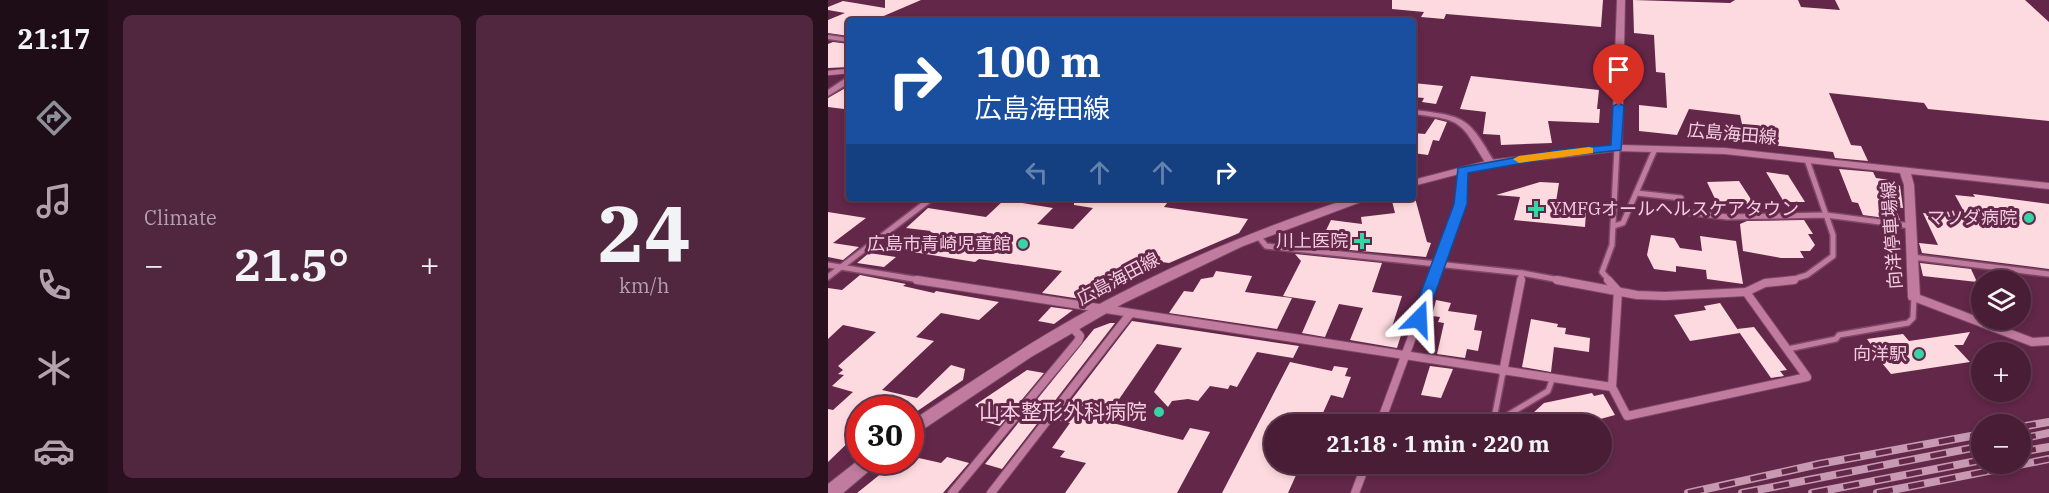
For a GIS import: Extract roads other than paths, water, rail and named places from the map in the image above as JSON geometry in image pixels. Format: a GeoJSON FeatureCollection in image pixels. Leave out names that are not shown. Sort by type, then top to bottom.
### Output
{"type":"FeatureCollection","features":[{"type":"Feature","properties":{"kind":"main road"},"geometry":{"type":"LineString","coordinates":[[1617,148],[1621,0]]}},
{"type":"Feature","properties":{"kind":"main road","name":"広島海田線"},"geometry":{"type":"LineString","coordinates":[[1416,182],[1490,164],[1617,148],[1725,151],[2049,186]]}},
{"type":"Feature","properties":{"kind":"main road","name":"向洋停車場線"},"geometry":{"type":"LineString","coordinates":[[1905,171],[1909,185],[1914,297]]}},
{"type":"Feature","properties":{"kind":"main road","name":"広島海田線"},"geometry":{"type":"LineString","coordinates":[[924,422],[1072,326],[1182,267],[1354,201]]}},
{"type":"Feature","properties":{"kind":"main road"},"geometry":{"type":"LineString","coordinates":[[830,493],[853,474]]}},
{"type":"Feature","properties":{"kind":"street"},"geometry":{"type":"LineString","coordinates":[[828,36],[846,39]]}},
{"type":"Feature","properties":{"kind":"street"},"geometry":{"type":"LineString","coordinates":[[828,73],[846,71]]}},
{"type":"Feature","properties":{"kind":"street"},"geometry":{"type":"LineString","coordinates":[[828,94],[846,82]]}},
{"type":"Feature","properties":{"kind":"street"},"geometry":{"type":"LineString","coordinates":[[1416,112],[1462,120],[1472,130],[1490,164]]}},
{"type":"Feature","properties":{"kind":"street"},"geometry":{"type":"LineString","coordinates":[[1617,148],[1612,245],[1602,272],[1618,291],[1612,387],[1627,416],[1807,377],[1746,292]]}},
{"type":"Feature","properties":{"kind":"street"},"geometry":{"type":"LineString","coordinates":[[1614,226],[1623,223],[1655,149]]}},
{"type":"Feature","properties":{"kind":"street"},"geometry":{"type":"LineString","coordinates":[[1258,236],[1266,246],[1522,273],[1618,291],[1665,296],[1746,292],[1765,283],[1790,281],[1807,275],[1833,256],[1833,235],[1807,160]]}},
{"type":"Feature","properties":{"kind":"street"},"geometry":{"type":"LineString","coordinates":[[1384,414],[1461,204],[1462,170]]}},
{"type":"Feature","properties":{"kind":"street"},"geometry":{"type":"LineString","coordinates":[[1637,193],[1681,198],[1684,212],[1727,218],[1826,215],[1911,226]]}},
{"type":"Feature","properties":{"kind":"street"},"geometry":{"type":"LineString","coordinates":[[828,277],[928,201]]}},
{"type":"Feature","properties":{"kind":"street"},"geometry":{"type":"LineString","coordinates":[[1912,257],[2049,274]]}},
{"type":"Feature","properties":{"kind":"street"},"geometry":{"type":"LineString","coordinates":[[828,265],[1101,310],[1552,380],[1612,387]]}},
{"type":"Feature","properties":{"kind":"street"},"geometry":{"type":"LineString","coordinates":[[1503,372],[1522,273]]}},
{"type":"Feature","properties":{"kind":"street"},"geometry":{"type":"LineString","coordinates":[[1914,297],[2032,342],[2049,341]]}},
{"type":"Feature","properties":{"kind":"street"},"geometry":{"type":"LineString","coordinates":[[991,493],[1130,314]]}},
{"type":"Feature","properties":{"kind":"street"},"geometry":{"type":"LineString","coordinates":[[952,493],[1078,341],[1080,336],[1072,326]]}},
{"type":"Feature","properties":{"kind":"street"},"geometry":{"type":"LineString","coordinates":[[1355,493],[1362,474]]}},
{"type":"Feature","properties":{"kind":"lane"},"geometry":{"type":"LineString","coordinates":[[1788,349],[1812,345],[1822,340],[1836,339],[1839,334],[1908,323],[1913,318],[1914,297]]}},
{"type":"Feature","properties":{"kind":"lane"},"geometry":{"type":"LineString","coordinates":[[1503,372],[1493,424],[1548,391],[1552,380]]}},
{"type":"Feature","properties":{"kind":"railway"},"geometry":{"type":"LineString","coordinates":[[2031,425],[2049,422]]}},
{"type":"Feature","properties":{"kind":"railway"},"geometry":{"type":"LineString","coordinates":[[2031,437],[2049,433]]}},
{"type":"Feature","properties":{"kind":"railway"},"geometry":{"type":"LineString","coordinates":[[1688,493],[1819,464],[1971,436]]}},
{"type":"Feature","properties":{"kind":"railway"},"geometry":{"type":"LineString","coordinates":[[2031,450],[2049,447]]}},
{"type":"Feature","properties":{"kind":"railway"},"geometry":{"type":"LineString","coordinates":[[1742,493],[1971,448]]}},
{"type":"Feature","properties":{"kind":"railway"},"geometry":{"type":"LineString","coordinates":[[1877,493],[2049,459]]}},
{"type":"Feature","properties":{"kind":"railway"},"geometry":{"type":"LineString","coordinates":[[1812,493],[1971,462]]}},
{"type":"Feature","properties":{"kind":"place","name":"YMFGオールヘルスケアタウン"},"geometry":{"type":"Point","coordinates":[1536,209]}},
{"type":"Feature","properties":{"kind":"place","name":"マツダ病院"},"geometry":{"type":"Point","coordinates":[2029,218]}},
{"type":"Feature","properties":{"kind":"place","name":"川上医院"},"geometry":{"type":"Point","coordinates":[1362,241]}},
{"type":"Feature","properties":{"kind":"place","name":"広島市青崎児童館"},"geometry":{"type":"Point","coordinates":[1023,244]}},
{"type":"Feature","properties":{"kind":"place","name":"向洋駅"},"geometry":{"type":"Point","coordinates":[1919,354]}},
{"type":"Feature","properties":{"kind":"place","name":"山本整形外科病院"},"geometry":{"type":"Point","coordinates":[1159,412]}}]}
